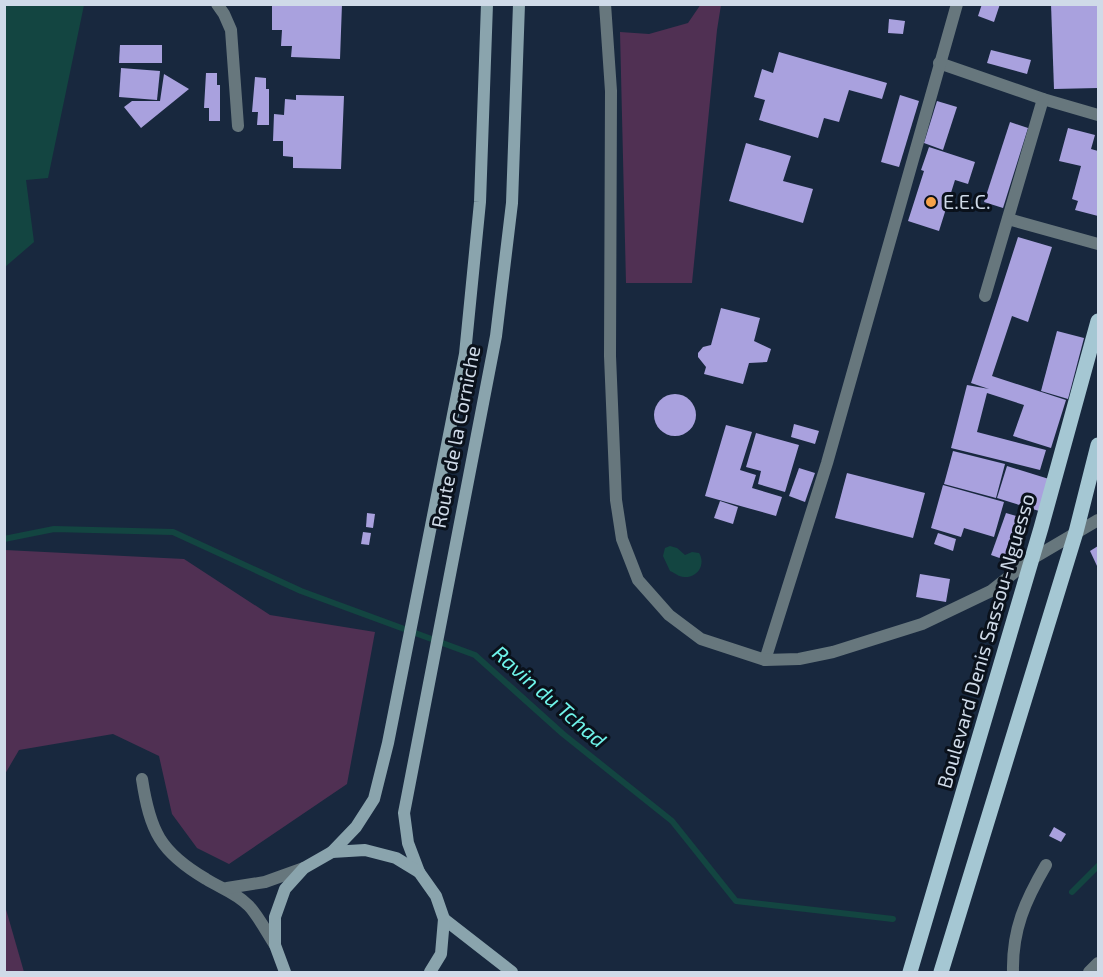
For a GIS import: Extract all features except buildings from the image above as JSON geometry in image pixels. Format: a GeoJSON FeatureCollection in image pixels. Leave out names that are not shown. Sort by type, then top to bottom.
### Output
{"type":"FeatureCollection","features":[{"type":"Feature","properties":{"kind":"main road","name":"Route de la Corniche"},"geometry":{"type":"LineString","coordinates":[[332,852],[356,827],[374,799],[388,743],[465,354],[480,202],[487,4]]}},
{"type":"Feature","properties":{"kind":"main road","name":"Route de la Corniche"},"geometry":{"type":"LineString","coordinates":[[419,872],[408,843],[404,813],[496,336],[512,203],[519,4]]}},
{"type":"Feature","properties":{"kind":"main road","name":"Boulevard Denis Sassou-Nguesso"},"geometry":{"type":"LineString","coordinates":[[910,972],[970,774],[1065,445],[1098,321]]}},
{"type":"Feature","properties":{"kind":"main road"},"geometry":{"type":"LineString","coordinates":[[941,972],[1076,532],[1098,445]]}},
{"type":"Feature","properties":{"kind":"main road"},"geometry":{"type":"LineString","coordinates":[[285,972],[275,945],[275,917],[285,889],[303,868],[332,852],[364,850],[396,858],[419,872],[436,896],[444,919],[441,954],[430,972]]}},
{"type":"Feature","properties":{"kind":"main road"},"geometry":{"type":"LineString","coordinates":[[444,919],[512,972]]}},
{"type":"Feature","properties":{"kind":"street"},"geometry":{"type":"LineString","coordinates":[[217,4],[231,30],[238,126]]}},
{"type":"Feature","properties":{"kind":"street"},"geometry":{"type":"LineString","coordinates":[[605,4],[611,91],[610,356],[616,500],[622,539],[638,580],[669,615],[701,639],[765,660],[799,659],[833,652],[921,624],[991,591],[1030,560],[1098,520]]}},
{"type":"Feature","properties":{"kind":"street"},"geometry":{"type":"LineString","coordinates":[[765,660],[827,463],[957,4]]}},
{"type":"Feature","properties":{"kind":"street"},"geometry":{"type":"LineString","coordinates":[[939,63],[1042,99],[1098,115]]}},
{"type":"Feature","properties":{"kind":"street"},"geometry":{"type":"LineString","coordinates":[[986,296],[1042,99]]}},
{"type":"Feature","properties":{"kind":"street"},"geometry":{"type":"LineString","coordinates":[[1008,219],[1098,244]]}},
{"type":"Feature","properties":{"kind":"street"},"geometry":{"type":"LineString","coordinates":[[142,779],[146,810],[156,835],[169,853],[208,880],[227,888],[250,907],[275,945]]}},
{"type":"Feature","properties":{"kind":"street"},"geometry":{"type":"LineString","coordinates":[[1013,972],[1013,950],[1017,928],[1029,894],[1046,865]]}},
{"type":"Feature","properties":{"kind":"street"},"geometry":{"type":"LineString","coordinates":[[227,888],[265,882],[303,868]]}},
{"type":"Feature","properties":{"kind":"street"},"geometry":{"type":"LineString","coordinates":[[1089,972],[1098,963]]}},
{"type":"Feature","properties":{"kind":"shaded area"},"geometry":{"type":"Polygon","coordinates":[[[5,4],[84,5],[48,178],[26,180],[34,242],[5,267],[5,4]]]}},
{"type":"Feature","properties":{"kind":"shaded area"},"geometry":{"type":"Polygon","coordinates":[[[701,4],[721,5],[692,283],[626,283],[620,32],[649,34],[688,23],[701,4]]]}},
{"type":"Feature","properties":{"kind":"shaded area"},"geometry":{"type":"Polygon","coordinates":[[[670,546],[677,548],[685,555],[692,552],[699,553],[702,562],[697,573],[684,577],[670,571],[663,556],[665,548],[670,546]]]}},
{"type":"Feature","properties":{"kind":"shaded area"},"geometry":{"type":"Polygon","coordinates":[[[5,550],[184,559],[270,615],[375,632],[347,784],[229,864],[197,848],[172,814],[159,756],[113,734],[19,750],[5,774],[5,550]]]}},
{"type":"Feature","properties":{"kind":"shaded area"},"geometry":{"type":"Polygon","coordinates":[[[5,906],[24,972],[5,972],[5,906]]]}},
{"type":"Feature","properties":{"kind":"waterway","name":"Ravin du Tchad"},"geometry":{"type":"LineString","coordinates":[[4,539],[54,529],[173,532],[301,591],[475,655],[563,734],[672,821],[736,901],[893,919]]}},
{"type":"Feature","properties":{"kind":"waterway","name":"Ravin du Tchad"},"geometry":{"type":"LineString","coordinates":[[1072,892],[1098,866]]}},
{"type":"Feature","properties":{"kind":"place","name":"E.E.C."},"geometry":{"type":"Point","coordinates":[931,202]}}]}
